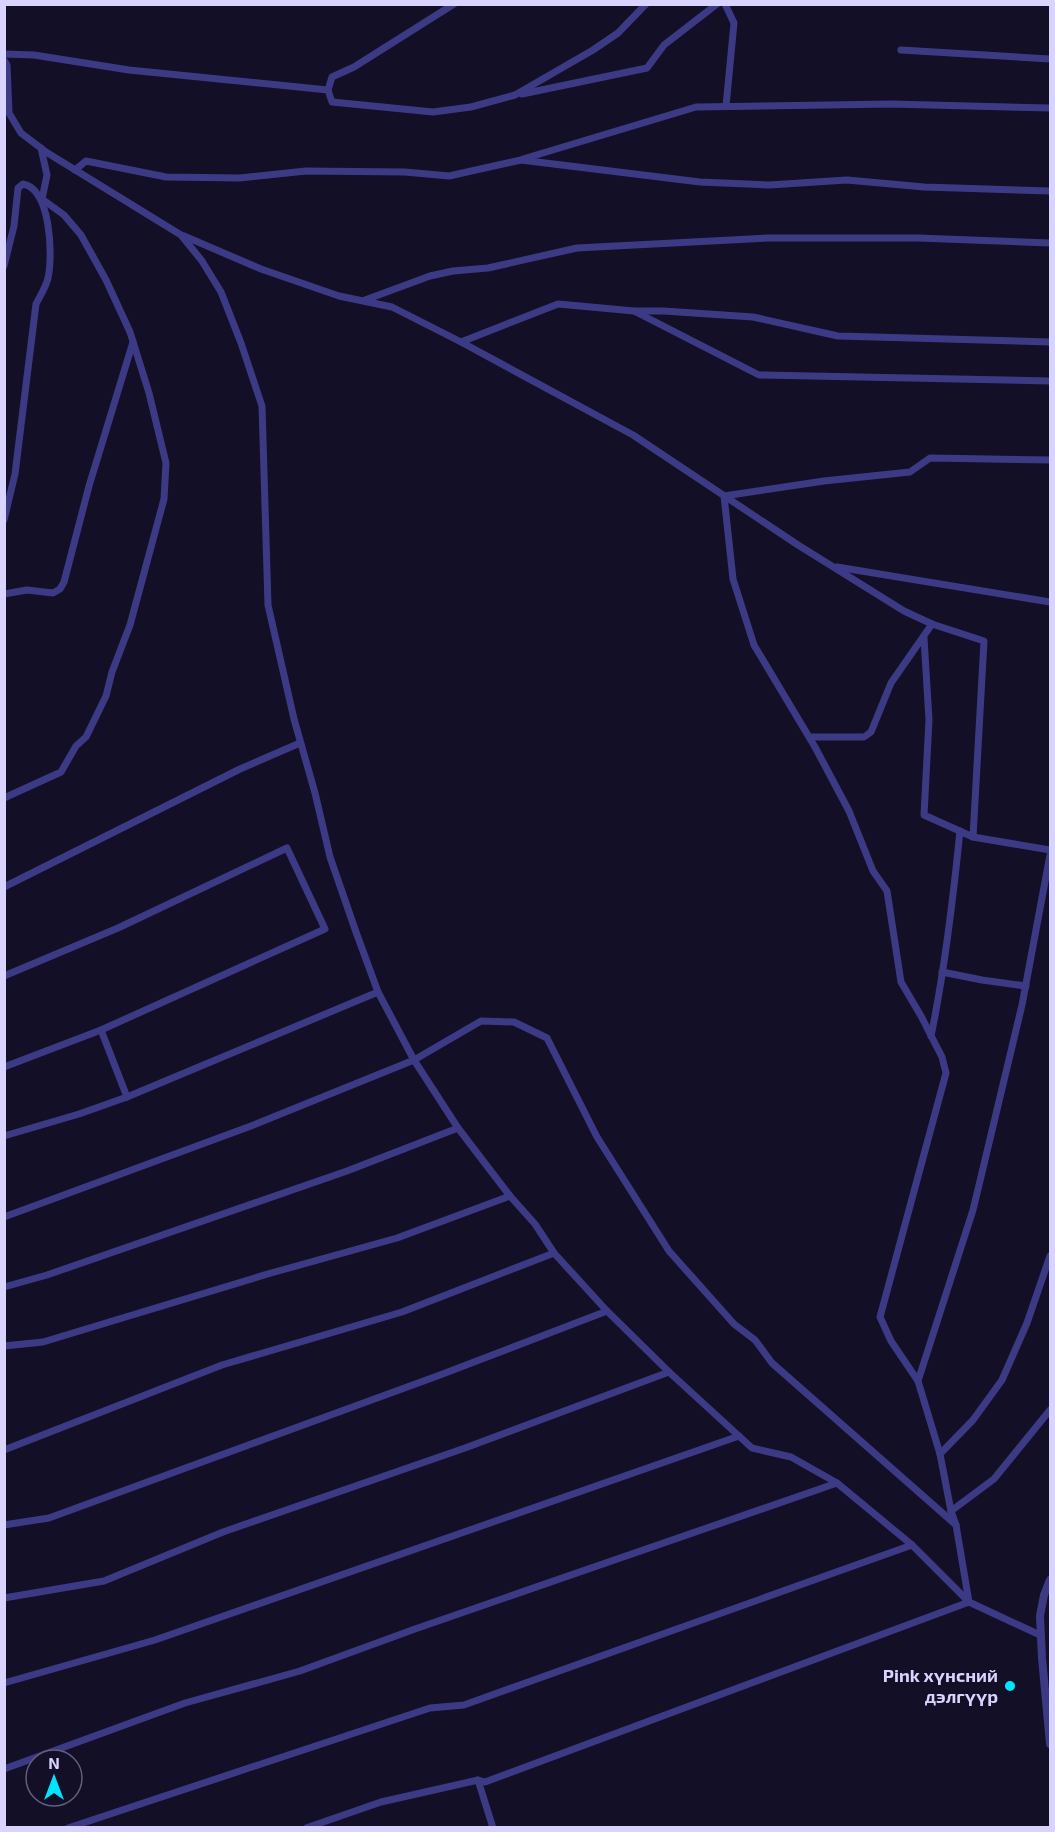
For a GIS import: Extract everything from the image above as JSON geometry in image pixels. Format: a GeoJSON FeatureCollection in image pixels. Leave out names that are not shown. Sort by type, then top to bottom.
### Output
{"type":"FeatureCollection","features":[{"type":"Feature","properties":{"kind":"street"},"geometry":{"type":"LineString","coordinates":[[454,4],[354,67],[332,77],[328,90],[332,102],[433,112],[471,107],[515,95],[647,68],[664,45],[717,4]]}},
{"type":"Feature","properties":{"kind":"street"},"geometry":{"type":"LineString","coordinates":[[515,95],[610,38],[646,4]]}},
{"type":"Feature","properties":{"kind":"street"},"geometry":{"type":"LineString","coordinates":[[725,4],[734,23],[726,106]]}},
{"type":"Feature","properties":{"kind":"street"},"geometry":{"type":"LineString","coordinates":[[901,50],[1050,59]]}},
{"type":"Feature","properties":{"kind":"street"},"geometry":{"type":"LineString","coordinates":[[4,54],[34,55],[129,70],[328,90]]}},
{"type":"Feature","properties":{"kind":"street"},"geometry":{"type":"LineString","coordinates":[[4,60],[7,65],[5,80],[9,112],[21,133],[75,170],[182,235],[261,269],[339,296],[392,307],[633,435],[904,611],[932,624],[984,641],[973,837]]}},
{"type":"Feature","properties":{"kind":"street"},"geometry":{"type":"LineString","coordinates":[[75,170],[86,161],[166,177],[240,178],[306,171],[405,172],[449,176],[521,159],[696,107],[891,104],[1050,108]]}},
{"type":"Feature","properties":{"kind":"street"},"geometry":{"type":"LineString","coordinates":[[4,520],[16,462],[36,304],[48,278],[50,231],[42,199],[46,176],[41,148]]}},
{"type":"Feature","properties":{"kind":"street"},"geometry":{"type":"LineString","coordinates":[[521,159],[700,182],[769,185],[847,180],[924,186],[1050,191]]}},
{"type":"Feature","properties":{"kind":"street"},"geometry":{"type":"LineString","coordinates":[[4,266],[14,226],[18,188],[23,184],[29,185],[42,199],[64,215],[81,235],[106,280],[133,342],[149,393],[166,463],[164,499],[142,582],[106,696],[86,736],[76,747],[61,772],[4,798]]}},
{"type":"Feature","properties":{"kind":"street"},"geometry":{"type":"LineString","coordinates":[[182,235],[202,261],[221,292],[262,406],[268,605],[300,743],[330,857],[378,992],[414,1060],[458,1128],[510,1196],[535,1224],[554,1252],[607,1311],[669,1372],[752,1448],[791,1457],[837,1483],[912,1545],[969,1602],[1040,1635]]}},
{"type":"Feature","properties":{"kind":"street"},"geometry":{"type":"LineString","coordinates":[[363,301],[430,276],[453,271],[488,268],[577,248],[769,238],[918,238],[1050,243]]}},
{"type":"Feature","properties":{"kind":"street"},"geometry":{"type":"LineString","coordinates":[[461,342],[558,304],[634,311],[753,317],[838,336],[1050,342]]}},
{"type":"Feature","properties":{"kind":"street"},"geometry":{"type":"LineString","coordinates":[[634,311],[759,375],[1050,381]]}},
{"type":"Feature","properties":{"kind":"street"},"geometry":{"type":"LineString","coordinates":[[4,594],[27,590],[53,593],[60,590],[72,558],[89,486],[133,342]]}},
{"type":"Feature","properties":{"kind":"street"},"geometry":{"type":"LineString","coordinates":[[724,496],[824,480],[910,472],[930,458],[1050,460]]}},
{"type":"Feature","properties":{"kind":"street"},"geometry":{"type":"LineString","coordinates":[[724,496],[733,579],[754,645],[810,737],[849,811],[873,871],[886,891],[901,982],[932,1036],[942,1057],[946,1073],[880,1317],[891,1341],[918,1381],[940,1454],[956,1525],[969,1602]]}},
{"type":"Feature","properties":{"kind":"street"},"geometry":{"type":"LineString","coordinates":[[833,567],[1050,602]]}},
{"type":"Feature","properties":{"kind":"street"},"geometry":{"type":"LineString","coordinates":[[810,737],[864,737],[871,732],[891,683],[932,624]]}},
{"type":"Feature","properties":{"kind":"street"},"geometry":{"type":"LineString","coordinates":[[924,638],[929,720],[924,815],[973,837],[1050,850]]}},
{"type":"Feature","properties":{"kind":"street"},"geometry":{"type":"LineString","coordinates":[[4,886],[230,774],[300,743]]}},
{"type":"Feature","properties":{"kind":"street"},"geometry":{"type":"LineString","coordinates":[[932,1036],[960,831]]}},
{"type":"Feature","properties":{"kind":"street"},"geometry":{"type":"LineString","coordinates":[[4,976],[118,928],[286,848],[325,929],[100,1030],[4,1067]]}},
{"type":"Feature","properties":{"kind":"street"},"geometry":{"type":"LineString","coordinates":[[918,1381],[973,1210],[1026,986],[1050,855]]}},
{"type":"Feature","properties":{"kind":"street"},"geometry":{"type":"LineString","coordinates":[[942,972],[1026,986]]}},
{"type":"Feature","properties":{"kind":"street"},"geometry":{"type":"LineString","coordinates":[[4,1136],[127,1097],[378,992]]}},
{"type":"Feature","properties":{"kind":"street"},"geometry":{"type":"LineString","coordinates":[[4,1216],[251,1126],[414,1060],[481,1020],[514,1022],[547,1038],[597,1137],[669,1251],[734,1324],[754,1340],[772,1363],[956,1525]]}},
{"type":"Feature","properties":{"kind":"street"},"geometry":{"type":"LineString","coordinates":[[100,1030],[127,1097]]}},
{"type":"Feature","properties":{"kind":"street"},"geometry":{"type":"LineString","coordinates":[[4,1287],[46,1275],[281,1194],[458,1128]]}},
{"type":"Feature","properties":{"kind":"street"},"geometry":{"type":"LineString","coordinates":[[4,1346],[43,1342],[271,1273],[397,1238],[510,1196]]}},
{"type":"Feature","properties":{"kind":"street"},"geometry":{"type":"LineString","coordinates":[[4,1450],[222,1365],[402,1312],[554,1252]]}},
{"type":"Feature","properties":{"kind":"street"},"geometry":{"type":"LineString","coordinates":[[940,1454],[973,1420],[1002,1380],[1027,1323],[1050,1256]]}},
{"type":"Feature","properties":{"kind":"street"},"geometry":{"type":"LineString","coordinates":[[4,1525],[48,1518],[440,1375],[607,1311]]}},
{"type":"Feature","properties":{"kind":"street"},"geometry":{"type":"LineString","coordinates":[[4,1598],[104,1581],[223,1532],[465,1448],[669,1372]]}},
{"type":"Feature","properties":{"kind":"street"},"geometry":{"type":"LineString","coordinates":[[951,1511],[994,1479],[1050,1410]]}},
{"type":"Feature","properties":{"kind":"street"},"geometry":{"type":"LineString","coordinates":[[4,1683],[154,1640],[739,1436]]}},
{"type":"Feature","properties":{"kind":"street"},"geometry":{"type":"LineString","coordinates":[[4,1769],[185,1703],[300,1671],[837,1483]]}},
{"type":"Feature","properties":{"kind":"street"},"geometry":{"type":"LineString","coordinates":[[68,1827],[430,1708],[464,1705],[912,1545]]}},
{"type":"Feature","properties":{"kind":"street"},"geometry":{"type":"LineString","coordinates":[[1050,1580],[1040,1616],[1050,1744]]}},
{"type":"Feature","properties":{"kind":"street"},"geometry":{"type":"LineString","coordinates":[[306,1827],[381,1802],[478,1780],[485,1782],[969,1602]]}},
{"type":"Feature","properties":{"kind":"street"},"geometry":{"type":"LineString","coordinates":[[478,1780],[493,1827]]}},
{"type":"Feature","properties":{"kind":"place","name":"Pink хүнсний дэлгүүр"},"geometry":{"type":"Point","coordinates":[1010,1686]}}]}
